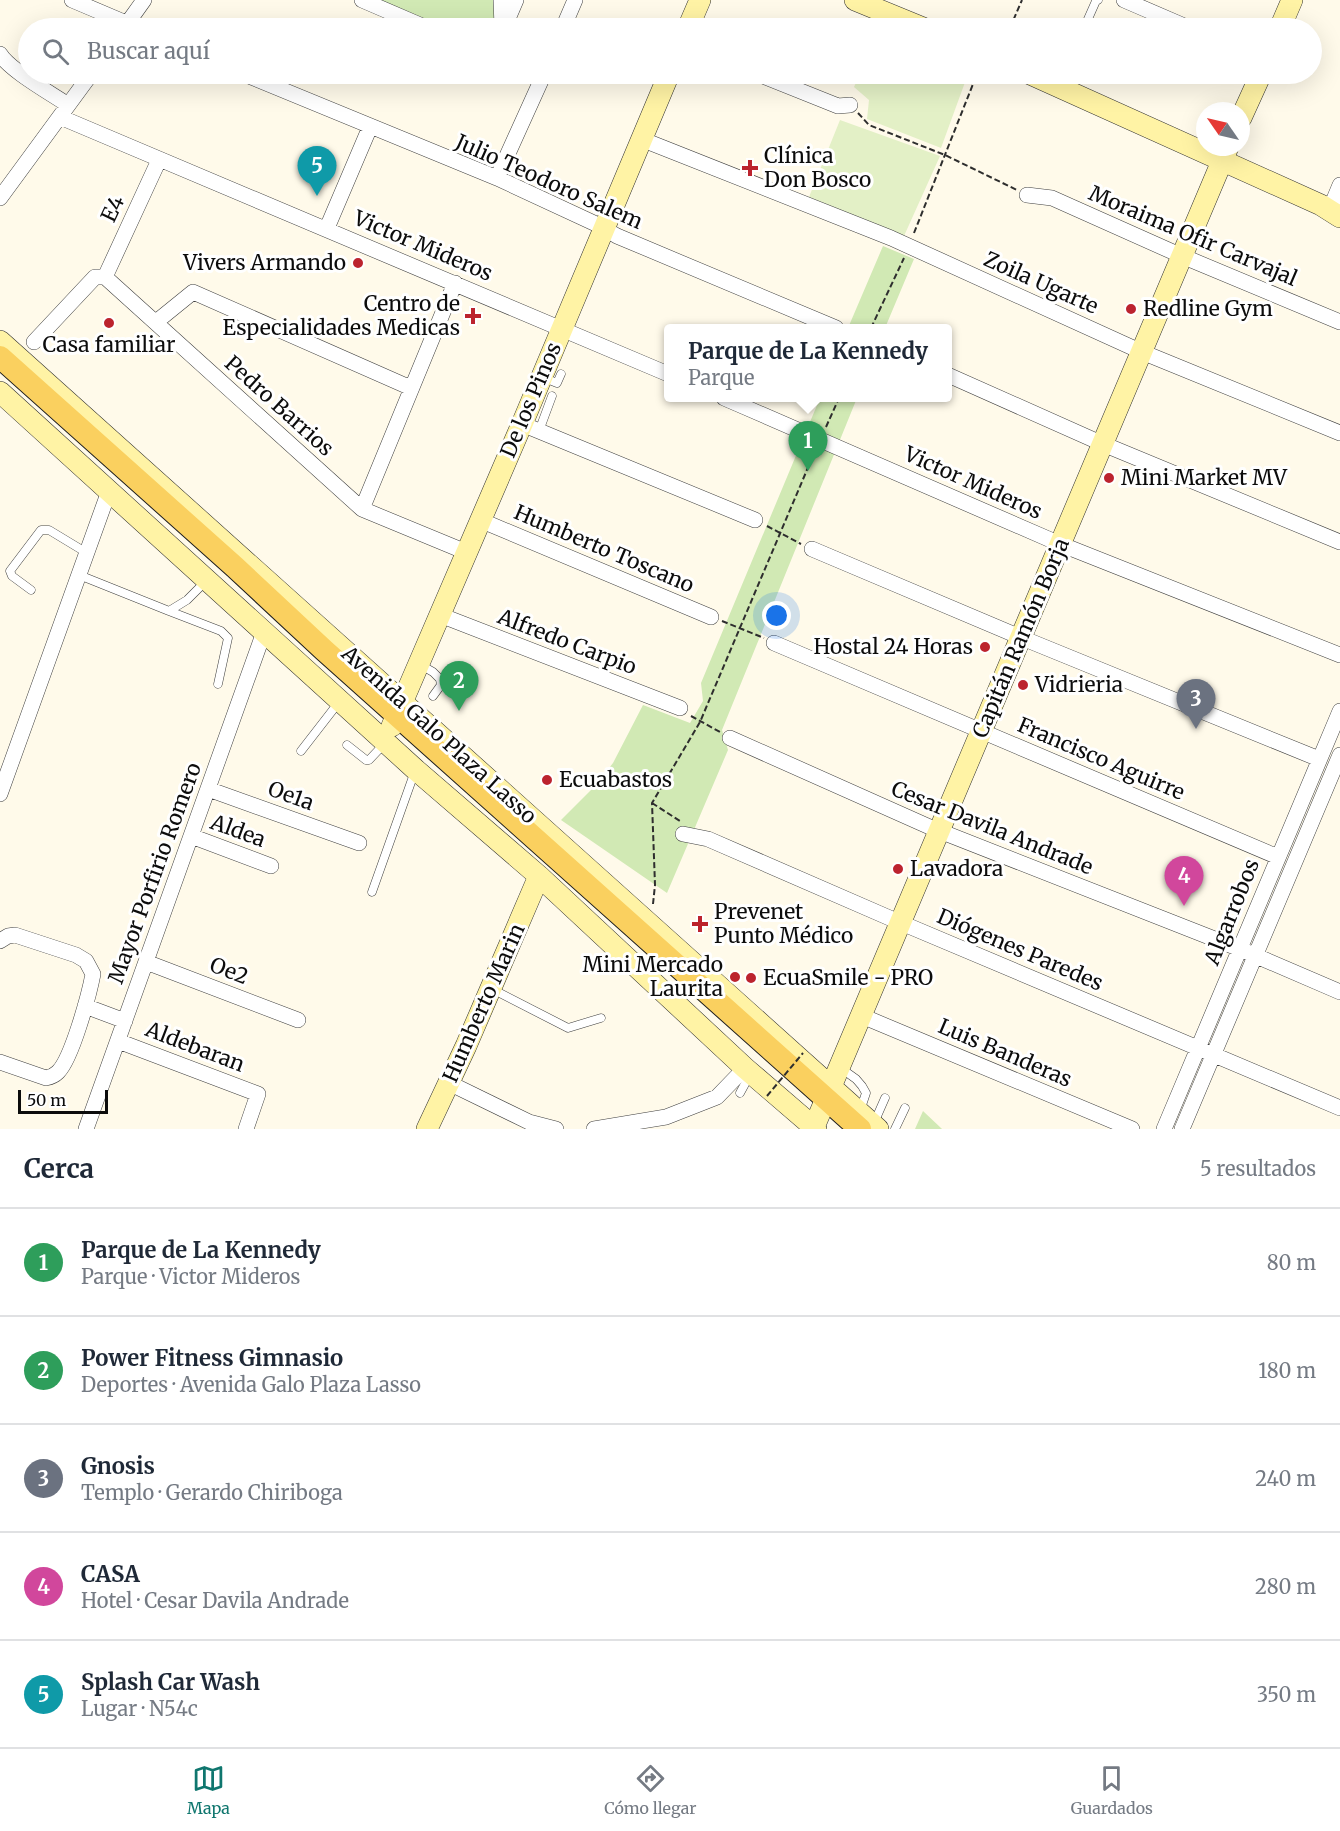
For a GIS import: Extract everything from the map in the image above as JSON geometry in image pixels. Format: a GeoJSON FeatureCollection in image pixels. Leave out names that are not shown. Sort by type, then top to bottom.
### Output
{"type":"FeatureCollection","features":[{"type":"Feature","properties":{"kind":"main road","name":"Avenida Galo Plaza Lasso"},"geometry":{"type":"LineString","coordinates":[[0,357],[820,1114],[839,1129]]}},
{"type":"Feature","properties":{"kind":"main road","name":"Avenida Galo Plaza Lasso"},"geometry":{"type":"LineString","coordinates":[[0,374],[394,721]]}},
{"type":"Feature","properties":{"kind":"main road","name":"Avenida Galo Plaza Lasso"},"geometry":{"type":"LineString","coordinates":[[820,1114],[868,1124]]}},
{"type":"Feature","properties":{"kind":"street"},"geometry":{"type":"LineString","coordinates":[[72,0],[111,18]]}},
{"type":"Feature","properties":{"kind":"street"},"geometry":{"type":"LineString","coordinates":[[135,18],[144,0]]}},
{"type":"Feature","properties":{"kind":"street"},"geometry":{"type":"LineString","coordinates":[[501,0],[502,18]]}},
{"type":"Feature","properties":{"kind":"street"},"geometry":{"type":"LineString","coordinates":[[508,18],[516,0]]}},
{"type":"Feature","properties":{"kind":"street"},"geometry":{"type":"LineString","coordinates":[[567,18],[575,0]]}},
{"type":"Feature","properties":{"kind":"street"},"geometry":{"type":"LineString","coordinates":[[692,18],[700,0]]}},
{"type":"Feature","properties":{"kind":"street"},"geometry":{"type":"LineString","coordinates":[[855,0],[899,18]]}},
{"type":"Feature","properties":{"kind":"street"},"geometry":{"type":"LineString","coordinates":[[1124,0],[1166,18]]}},
{"type":"Feature","properties":{"kind":"street"},"geometry":{"type":"LineString","coordinates":[[1284,18],[1292,0]]}},
{"type":"Feature","properties":{"kind":"street"},"geometry":{"type":"LineString","coordinates":[[371,1],[406,18]]}},
{"type":"Feature","properties":{"kind":"street","name":"Victor Mideros"},"geometry":{"type":"LineString","coordinates":[[0,54],[18,70]]}},
{"type":"Feature","properties":{"kind":"street","name":"Victor Mideros"},"geometry":{"type":"LineString","coordinates":[[34,84],[64,111],[159,160],[327,228],[664,372]]}},
{"type":"Feature","properties":{"kind":"street"},"geometry":{"type":"LineString","coordinates":[[0,198],[84,84]]}},
{"type":"Feature","properties":{"kind":"street","name":"Julio Teodoro Salem"},"geometry":{"type":"LineString","coordinates":[[268,84],[497,178],[617,236],[826,324]]}},
{"type":"Feature","properties":{"kind":"street"},"geometry":{"type":"LineString","coordinates":[[497,178],[534,84]]}},
{"type":"Feature","properties":{"kind":"street","name":"De los Pinos"},"geometry":{"type":"LineString","coordinates":[[394,721],[480,520],[531,427],[551,375],[561,328],[665,84]]}},
{"type":"Feature","properties":{"kind":"street"},"geometry":{"type":"LineString","coordinates":[[783,84],[838,106],[850,105]]}},
{"type":"Feature","properties":{"kind":"street"},"geometry":{"type":"LineString","coordinates":[[1063,84],[1196,141]]}},
{"type":"Feature","properties":{"kind":"street"},"geometry":{"type":"LineString","coordinates":[[1248,102],[1256,84]]}},
{"type":"Feature","properties":{"kind":"street"},"geometry":{"type":"LineString","coordinates":[[327,228],[370,127]]}},
{"type":"Feature","properties":{"kind":"street","name":"Zoila Ugarte"},"geometry":{"type":"LineString","coordinates":[[641,139],[891,238],[1142,352],[1340,433]]}},
{"type":"Feature","properties":{"kind":"street","name":"Capitán Ramón Borja"},"geometry":{"type":"LineString","coordinates":[[820,1114],[1224,156]]}},
{"type":"Feature","properties":{"kind":"street"},"geometry":{"type":"LineString","coordinates":[[1230,156],[1335,213],[1340,185]]}},
{"type":"Feature","properties":{"kind":"street","name":"E4"},"geometry":{"type":"LineString","coordinates":[[105,277],[159,160]]}},
{"type":"Feature","properties":{"kind":"street","name":"Moraima Ofir Carvajal"},"geometry":{"type":"LineString","coordinates":[[1027,195],[1052,198],[1182,256],[1340,322]]}},
{"type":"Feature","properties":{"kind":"street"},"geometry":{"type":"LineString","coordinates":[[34,342],[95,277],[105,277]]}},
{"type":"Feature","properties":{"kind":"street","name":"Pedro Barrios"},"geometry":{"type":"LineString","coordinates":[[105,277],[362,509],[466,552]]}},
{"type":"Feature","properties":{"kind":"street"},"geometry":{"type":"LineString","coordinates":[[362,509],[455,283]]}},
{"type":"Feature","properties":{"kind":"street"},"geometry":{"type":"LineString","coordinates":[[156,322],[193,292],[411,388]]}},
{"type":"Feature","properties":{"kind":"street","name":"Avenida Galo Plaza Lasso"},"geometry":{"type":"LineString","coordinates":[[0,341],[394,721],[650,924],[820,1114]]}},
{"type":"Feature","properties":{"kind":"street"},"geometry":{"type":"LineString","coordinates":[[952,377],[1103,444],[1340,542]]}},
{"type":"Feature","properties":{"kind":"street","name":"Avenida Galo Plaza Lasso"},"geometry":{"type":"LineString","coordinates":[[0,392],[340,700],[394,721],[416,770],[539,876],[749,1071],[820,1114]]}},
{"type":"Feature","properties":{"kind":"street","name":"Victor Mideros"},"geometry":{"type":"LineString","coordinates":[[733,402],[1060,544],[1340,656]]}},
{"type":"Feature","properties":{"kind":"street"},"geometry":{"type":"LineString","coordinates":[[531,427],[755,520]]}},
{"type":"Feature","properties":{"kind":"street"},"geometry":{"type":"LineString","coordinates":[[0,794],[109,491]]}},
{"type":"Feature","properties":{"kind":"street","name":"Humberto Toscano"},"geometry":{"type":"LineString","coordinates":[[480,520],[711,617]]}},
{"type":"Feature","properties":{"kind":"street"},"geometry":{"type":"LineString","coordinates":[[812,549],[1022,638],[1319,759]]}},
{"type":"Feature","properties":{"kind":"street","name":"Alfredo Carpio"},"geometry":{"type":"LineString","coordinates":[[440,615],[680,708]]}},
{"type":"Feature","properties":{"kind":"street","name":"Mayor Porfirio Romero"},"geometry":{"type":"LineString","coordinates":[[86,1129],[264,632]]}},
{"type":"Feature","properties":{"kind":"street","name":"Francisco Aguirre"},"geometry":{"type":"LineString","coordinates":[[774,643],[1278,857]]}},
{"type":"Feature","properties":{"kind":"street","name":"Algarrobos"},"geometry":{"type":"LineString","coordinates":[[1164,1129],[1340,711]]}},
{"type":"Feature","properties":{"kind":"street","name":"Cesar Davila Andrade"},"geometry":{"type":"LineString","coordinates":[[730,738],[939,831],[1240,949],[1340,992]]}},
{"type":"Feature","properties":{"kind":"street","name":"Algarrobos"},"geometry":{"type":"LineString","coordinates":[[1182,1129],[1340,754]]}},
{"type":"Feature","properties":{"kind":"street","name":"Oe1a"},"geometry":{"type":"LineString","coordinates":[[208,789],[359,843]]}},
{"type":"Feature","properties":{"kind":"street","name":"Diógenes Paredes"},"geometry":{"type":"LineString","coordinates":[[683,834],[708,839],[1340,1108]]}},
{"type":"Feature","properties":{"kind":"street","name":"Aldea"},"geometry":{"type":"LineString","coordinates":[[191,836],[271,866]]}},
{"type":"Feature","properties":{"kind":"street","name":"Humberto Marin"},"geometry":{"type":"LineString","coordinates":[[428,1129],[539,876]]}},
{"type":"Feature","properties":{"kind":"street"},"geometry":{"type":"LineString","coordinates":[[0,941],[15,935],[76,955],[86,961],[93,974],[67,1059],[53,1077],[46,1078],[0,1062]]}},
{"type":"Feature","properties":{"kind":"street","name":"Oe2"},"geometry":{"type":"LineString","coordinates":[[146,962],[298,1020]]}},
{"type":"Feature","properties":{"kind":"street"},"geometry":{"type":"LineString","coordinates":[[85,1006],[125,1021]]}},
{"type":"Feature","properties":{"kind":"street","name":"Luis Banderas"},"geometry":{"type":"LineString","coordinates":[[862,1016],[1132,1129]]}},
{"type":"Feature","properties":{"kind":"street","name":"Aldebaran"},"geometry":{"type":"LineString","coordinates":[[118,1041],[258,1094],[246,1129]]}},
{"type":"Feature","properties":{"kind":"street"},"geometry":{"type":"LineString","coordinates":[[594,1129],[667,1123],[717,1097],[749,1071]]}},
{"type":"Feature","properties":{"kind":"street"},"geometry":{"type":"LineString","coordinates":[[448,1083],[527,1125],[556,1129]]}},
{"type":"Feature","properties":{"kind":"lane"},"geometry":{"type":"LineString","coordinates":[[1088,18],[1098,0]]}},
{"type":"Feature","properties":{"kind":"lane"},"geometry":{"type":"LineString","coordinates":[[531,427],[552,396]]}},
{"type":"Feature","properties":{"kind":"lane"},"geometry":{"type":"LineString","coordinates":[[32,590],[12,576],[10,571],[41,530],[49,530],[87,553]]}},
{"type":"Feature","properties":{"kind":"lane"},"geometry":{"type":"LineString","coordinates":[[80,574],[221,631],[228,638],[218,684]]}},
{"type":"Feature","properties":{"kind":"lane"},"geometry":{"type":"LineString","coordinates":[[169,611],[187,600],[207,580]]}},
{"type":"Feature","properties":{"kind":"lane"},"geometry":{"type":"LineString","coordinates":[[418,663],[440,679],[441,685],[433,696]]}},
{"type":"Feature","properties":{"kind":"lane"},"geometry":{"type":"LineString","coordinates":[[301,751],[340,700]]}},
{"type":"Feature","properties":{"kind":"lane"},"geometry":{"type":"LineString","coordinates":[[347,745],[369,760],[394,721]]}},
{"type":"Feature","properties":{"kind":"lane"},"geometry":{"type":"LineString","coordinates":[[372,892],[416,770]]}},
{"type":"Feature","properties":{"kind":"lane"},"geometry":{"type":"LineString","coordinates":[[490,988],[568,1028],[601,1018]]}},
{"type":"Feature","properties":{"kind":"lane"},"geometry":{"type":"LineString","coordinates":[[840,1068],[862,1086],[866,1094],[868,1124]]}},
{"type":"Feature","properties":{"kind":"lane"},"geometry":{"type":"LineString","coordinates":[[740,1093],[749,1071]]}},
{"type":"Feature","properties":{"kind":"lane"},"geometry":{"type":"LineString","coordinates":[[868,1124],[885,1098]]}},
{"type":"Feature","properties":{"kind":"lane"},"geometry":{"type":"LineString","coordinates":[[895,1129],[905,1108]]}},
{"type":"Feature","properties":{"kind":"path"},"geometry":{"type":"LineString","coordinates":[[1014,18],[1022,0]]}},
{"type":"Feature","properties":{"kind":"path"},"geometry":{"type":"LineString","coordinates":[[873,324],[909,246],[973,84]]}},
{"type":"Feature","properties":{"kind":"path"},"geometry":{"type":"LineString","coordinates":[[850,105],[869,124],[945,155],[1027,195]]}},
{"type":"Feature","properties":{"kind":"path"},"geometry":{"type":"LineString","coordinates":[[650,924],[655,885],[652,804],[700,722],[837,402]]}},
{"type":"Feature","properties":{"kind":"path"},"geometry":{"type":"LineString","coordinates":[[755,520],[812,549]]}},
{"type":"Feature","properties":{"kind":"path"},"geometry":{"type":"LineString","coordinates":[[711,617],[774,643]]}},
{"type":"Feature","properties":{"kind":"path"},"geometry":{"type":"LineString","coordinates":[[680,708],[730,738]]}},
{"type":"Feature","properties":{"kind":"path"},"geometry":{"type":"LineString","coordinates":[[652,804],[682,822],[683,834]]}},
{"type":"Feature","properties":{"kind":"path"},"geometry":{"type":"LineString","coordinates":[[767,1096],[803,1053]]}},
{"type":"Feature","properties":{"kind":"green space"},"geometry":{"type":"Polygon","coordinates":[[[374,0],[515,0],[507,18],[408,18],[374,0]]]}},
{"type":"Feature","properties":{"kind":"green space"},"geometry":{"type":"Polygon","coordinates":[[[855,84],[964,84],[941,148],[867,119],[869,100],[854,87],[855,84]]]}},
{"type":"Feature","properties":{"kind":"green space"},"geometry":{"type":"Polygon","coordinates":[[[840,120],[940,156],[904,236],[809,197],[840,120]]]}},
{"type":"Feature","properties":{"kind":"green space"},"geometry":{"type":"Polygon","coordinates":[[[883,246],[914,259],[887,324],[850,324],[883,246]]]}},
{"type":"Feature","properties":{"kind":"green space"},"geometry":{"type":"Polygon","coordinates":[[[818,402],[855,402],[722,730],[728,750],[667,893],[561,820],[594,787],[613,763],[643,705],[690,723],[703,701],[701,683],[818,402]]]}},
{"type":"Feature","properties":{"kind":"green space"},"geometry":{"type":"Polygon","coordinates":[[[923,1111],[941,1128],[942,1129],[915,1129],[923,1111]]]}},
{"type":"Feature","properties":{"kind":"place","name":"Clínica Don Bosco"},"geometry":{"type":"Point","coordinates":[750,168]}},
{"type":"Feature","properties":{"kind":"place","name":"Splash Car Wash"},"geometry":{"type":"Point","coordinates":[317,196]}},
{"type":"Feature","properties":{"kind":"place","name":"Vivers Armando"},"geometry":{"type":"Point","coordinates":[358,263]}},
{"type":"Feature","properties":{"kind":"place","name":"Redline Gym"},"geometry":{"type":"Point","coordinates":[1131,309]}},
{"type":"Feature","properties":{"kind":"place","name":"Centro de Especialidades Medicas"},"geometry":{"type":"Point","coordinates":[473,316]}},
{"type":"Feature","properties":{"kind":"place","name":"Casa familiar"},"geometry":{"type":"Point","coordinates":[109,323]}},
{"type":"Feature","properties":{"kind":"place","name":"Parque de La Kennedy"},"geometry":{"type":"Point","coordinates":[808,471]}},
{"type":"Feature","properties":{"kind":"place","name":"Mini Market MV"},"geometry":{"type":"Point","coordinates":[1109,478]}},
{"type":"Feature","properties":{"kind":"place","name":"Hostal 24 Horas"},"geometry":{"type":"Point","coordinates":[985,647]}},
{"type":"Feature","properties":{"kind":"place","name":"Vidrieria"},"geometry":{"type":"Point","coordinates":[1023,685]}},
{"type":"Feature","properties":{"kind":"place","name":"Power Fitness Gimnasio"},"geometry":{"type":"Point","coordinates":[459,711]}},
{"type":"Feature","properties":{"kind":"place","name":"Gnosis"},"geometry":{"type":"Point","coordinates":[1196,729]}},
{"type":"Feature","properties":{"kind":"place","name":"Ecuabastos"},"geometry":{"type":"Point","coordinates":[547,780]}},
{"type":"Feature","properties":{"kind":"place","name":"Lavadora"},"geometry":{"type":"Point","coordinates":[898,869]}},
{"type":"Feature","properties":{"kind":"place","name":"CASA"},"geometry":{"type":"Point","coordinates":[1184,906]}},
{"type":"Feature","properties":{"kind":"place","name":"Prevenet Punto Médico"},"geometry":{"type":"Point","coordinates":[700,924]}},
{"type":"Feature","properties":{"kind":"place","name":"Mini Mercado Laurita"},"geometry":{"type":"Point","coordinates":[735,977]}},
{"type":"Feature","properties":{"kind":"place","name":"EcuaSmile - PRO"},"geometry":{"type":"Point","coordinates":[751,978]}}]}
